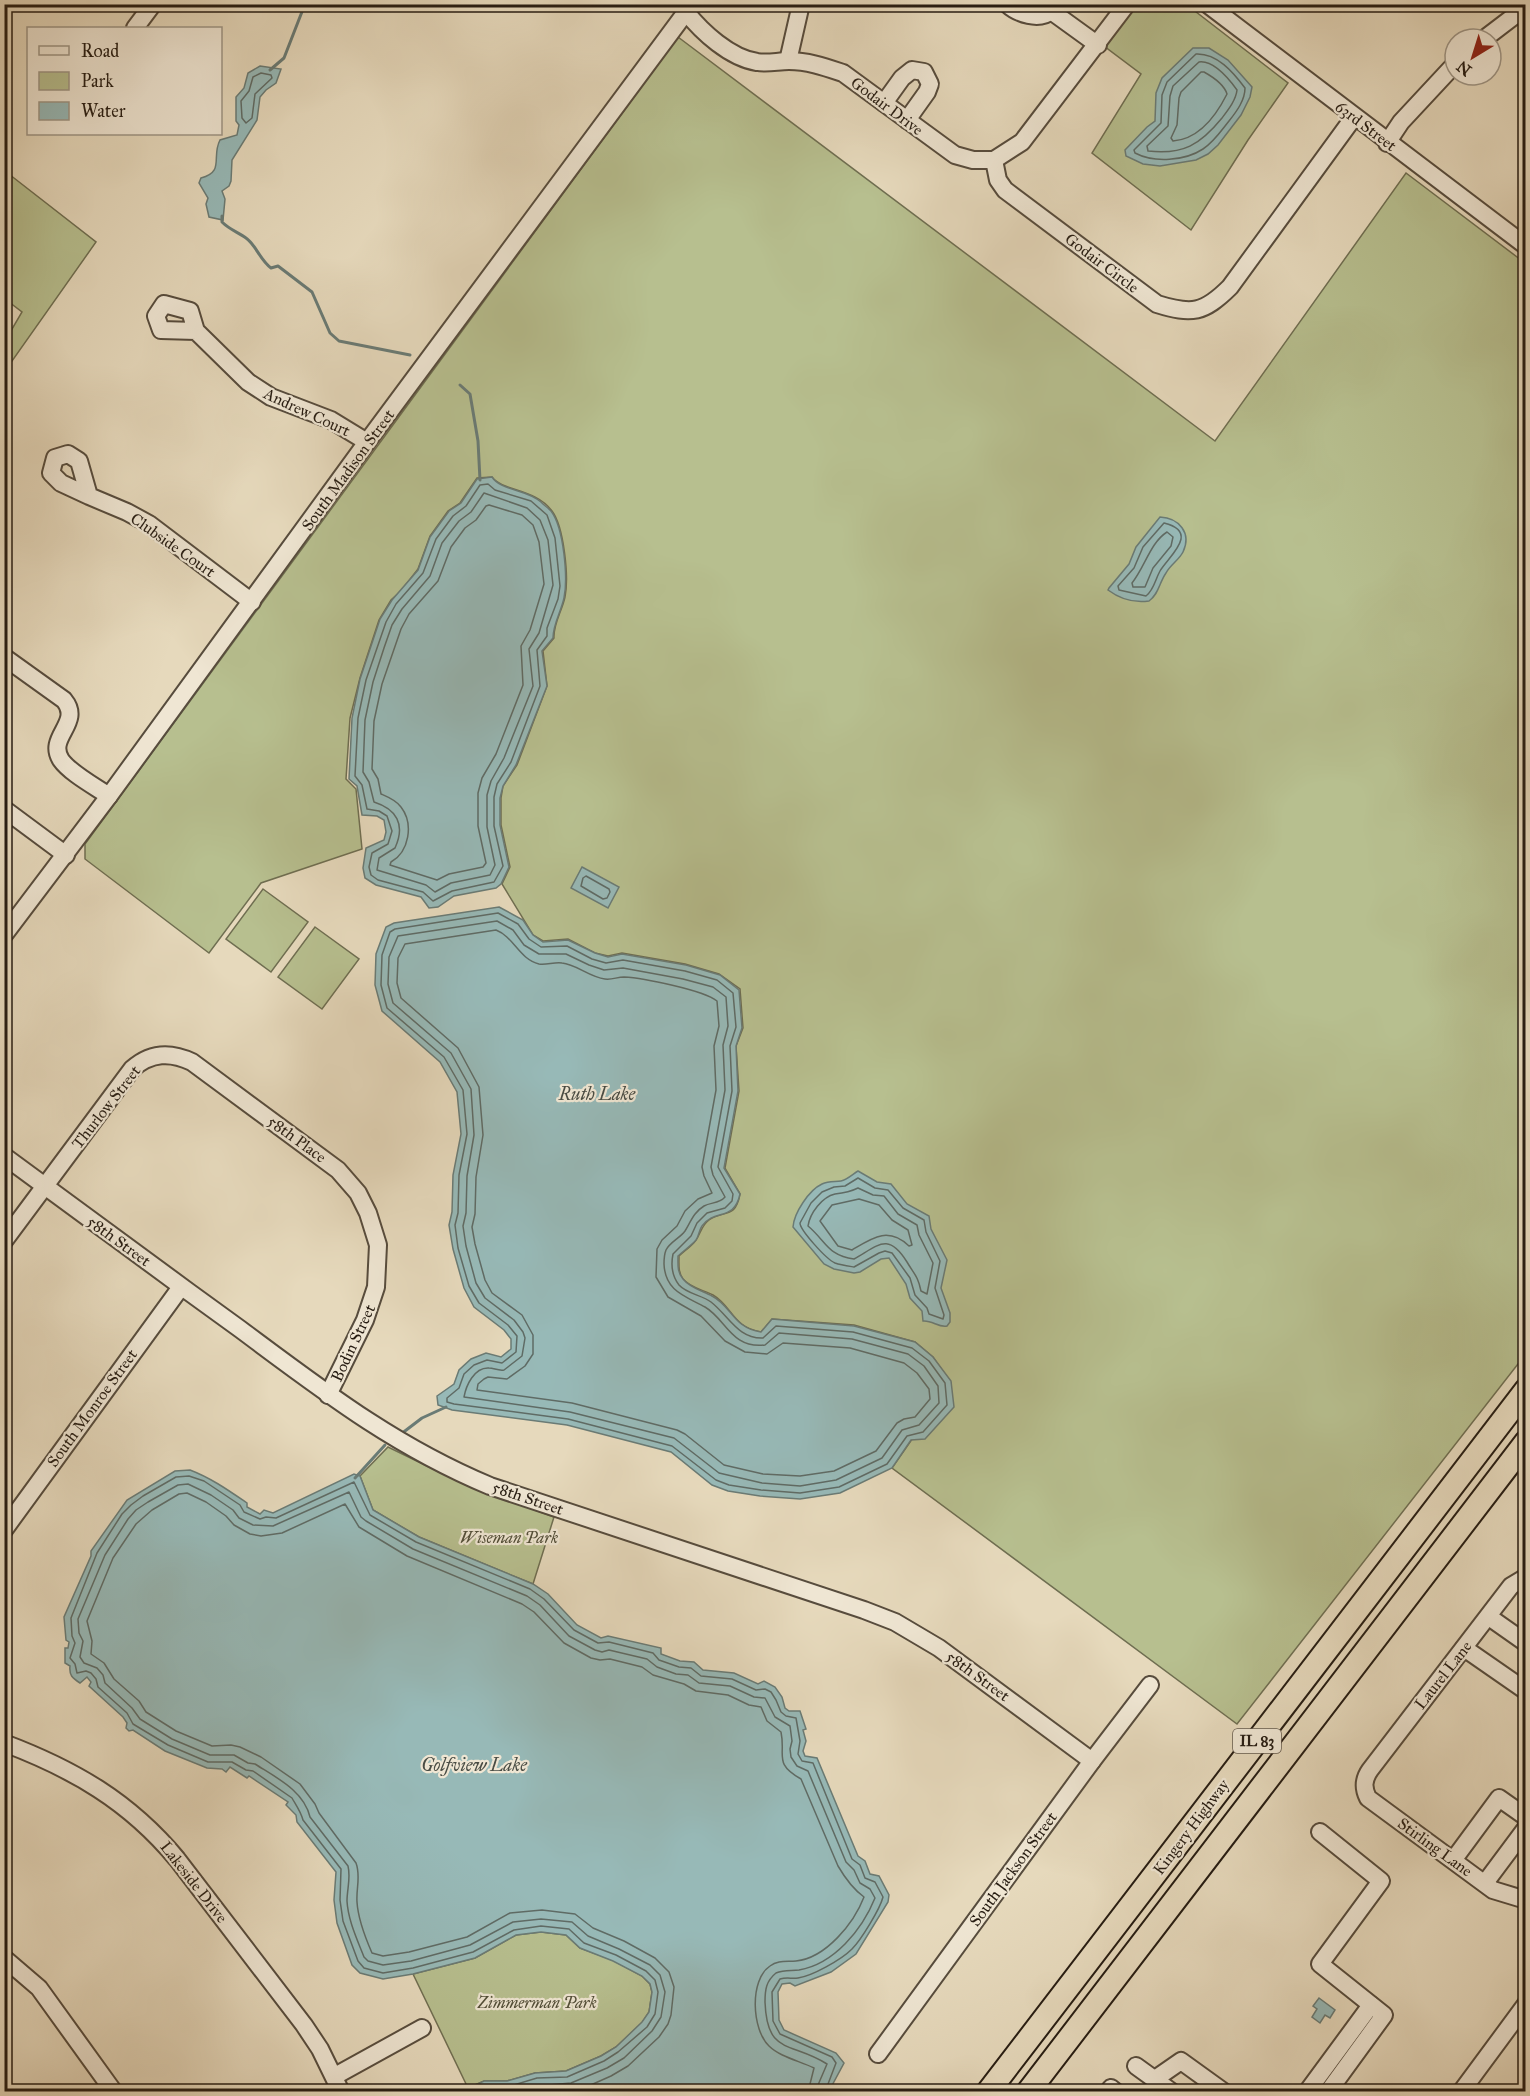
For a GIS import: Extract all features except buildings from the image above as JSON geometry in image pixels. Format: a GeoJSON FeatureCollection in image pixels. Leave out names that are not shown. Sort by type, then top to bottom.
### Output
{"type":"FeatureCollection","features":[{"type":"Feature","properties":{"kind":"highway","name":"Kingery Highway"},"geometry":{"type":"LineString","coordinates":[[988,2091],[1526,1390]]}},
{"type":"Feature","properties":{"kind":"highway","name":"Kingery Highway"},"geometry":{"type":"LineString","coordinates":[[1028,2091],[1526,1442]]}},
{"type":"Feature","properties":{"kind":"street"},"geometry":{"type":"LineString","coordinates":[[136,27],[153,4]]}},
{"type":"Feature","properties":{"kind":"street"},"geometry":{"type":"LineString","coordinates":[[788,61],[801,4]]}},
{"type":"Feature","properties":{"kind":"street"},"geometry":{"type":"LineString","coordinates":[[1007,4],[1019,13],[1041,16],[1049,8],[1098,45]]}},
{"type":"Feature","properties":{"kind":"street"},"geometry":{"type":"LineString","coordinates":[[994,160],[1022,142],[1127,4]]}},
{"type":"Feature","properties":{"kind":"street","name":"63rd Street"},"geometry":{"type":"LineString","coordinates":[[1207,4],[1526,246]]}},
{"type":"Feature","properties":{"kind":"street"},"geometry":{"type":"LineString","coordinates":[[1500,27],[1526,7]]}},
{"type":"Feature","properties":{"kind":"street","name":"Godair Drive"},"geometry":{"type":"LineString","coordinates":[[689,8],[696,25],[728,50],[743,58],[756,62],[788,61],[822,66],[843,73],[955,155],[973,160],[994,160]]}},
{"type":"Feature","properties":{"kind":"street","name":"South Madison Street"},"geometry":{"type":"LineString","coordinates":[[4,935],[66,855],[367,442],[689,8]]}},
{"type":"Feature","properties":{"kind":"street"},"geometry":{"type":"LineString","coordinates":[[884,103],[907,73],[912,70],[924,72],[930,84],[907,120]]}},
{"type":"Feature","properties":{"kind":"street"},"geometry":{"type":"LineString","coordinates":[[1387,142],[1401,122],[1443,77]]}},
{"type":"Feature","properties":{"kind":"street","name":"Godair Circle"},"geometry":{"type":"LineString","coordinates":[[994,160],[998,180],[1005,190],[1157,304],[1179,311],[1199,310],[1214,303],[1230,287],[1354,117]]}},
{"type":"Feature","properties":{"kind":"street","name":"Andrew Court"},"geometry":{"type":"LineString","coordinates":[[196,331],[258,389],[284,404],[331,420],[367,442]]}},
{"type":"Feature","properties":{"kind":"street","name":"Clubside Court"},"geometry":{"type":"LineString","coordinates":[[89,496],[149,524],[252,602]]}},
{"type":"Feature","properties":{"kind":"street"},"geometry":{"type":"LineString","coordinates":[[4,657],[69,706],[71,713],[58,745],[61,759],[68,767],[109,796]]}},
{"type":"Feature","properties":{"kind":"street"},"geometry":{"type":"LineString","coordinates":[[4,809],[66,855]]}},
{"type":"Feature","properties":{"kind":"street","name":"Thurlow Street"},"geometry":{"type":"LineString","coordinates":[[4,1241],[132,1069],[142,1061],[159,1054],[183,1058],[238,1095]]}},
{"type":"Feature","properties":{"kind":"street","name":"58th Place"},"geometry":{"type":"LineString","coordinates":[[238,1095],[329,1162],[354,1187]]}},
{"type":"Feature","properties":{"kind":"street","name":"58th Street"},"geometry":{"type":"LineString","coordinates":[[4,1156],[328,1395],[394,1439],[432,1460],[490,1486],[895,1622],[939,1648],[1092,1761]]}},
{"type":"Feature","properties":{"kind":"street","name":"Bodin Street"},"geometry":{"type":"LineString","coordinates":[[328,1395],[368,1313],[378,1277],[378,1245],[368,1213],[354,1187]]}},
{"type":"Feature","properties":{"kind":"street","name":"South Monroe Street"},"geometry":{"type":"LineString","coordinates":[[4,1530],[181,1287]]}},
{"type":"Feature","properties":{"kind":"street","name":"Laurel Lane"},"geometry":{"type":"LineString","coordinates":[[1366,1776],[1511,1586],[1526,1577]]}},
{"type":"Feature","properties":{"kind":"street"},"geometry":{"type":"LineString","coordinates":[[1489,1617],[1526,1643]]}},
{"type":"Feature","properties":{"kind":"street"},"geometry":{"type":"LineString","coordinates":[[1464,1648],[1526,1691]]}},
{"type":"Feature","properties":{"kind":"street","name":"South Jackson Street"},"geometry":{"type":"LineString","coordinates":[[878,2054],[1150,1685]]}},
{"type":"Feature","properties":{"kind":"street","name":"Lakeside Drive"},"geometry":{"type":"LineString","coordinates":[[4,1743],[35,1754],[81,1776],[116,1800],[156,1836],[177,1859],[304,2025],[338,2084]]}},
{"type":"Feature","properties":{"kind":"street","name":"Stirling Lane"},"geometry":{"type":"LineString","coordinates":[[1366,1776],[1364,1789],[1368,1798],[1454,1859],[1493,1890],[1526,1900]]}},
{"type":"Feature","properties":{"kind":"street"},"geometry":{"type":"LineString","coordinates":[[1454,1859],[1499,1798],[1526,1817]]}},
{"type":"Feature","properties":{"kind":"street"},"geometry":{"type":"LineString","coordinates":[[1485,1883],[1526,1828]]}},
{"type":"Feature","properties":{"kind":"street"},"geometry":{"type":"LineString","coordinates":[[1320,1832],[1381,1881],[1320,1964],[1384,2015],[1328,2091]]}},
{"type":"Feature","properties":{"kind":"street"},"geometry":{"type":"LineString","coordinates":[[4,1958],[39,1988],[114,2091]]}},
{"type":"Feature","properties":{"kind":"street"},"geometry":{"type":"LineString","coordinates":[[1461,2091],[1526,2004]]}},
{"type":"Feature","properties":{"kind":"street"},"geometry":{"type":"LineString","coordinates":[[1307,2091],[1371,2005]]}},
{"type":"Feature","properties":{"kind":"street"},"geometry":{"type":"LineString","coordinates":[[338,2084],[422,2028]]}},
{"type":"Feature","properties":{"kind":"street"},"geometry":{"type":"LineString","coordinates":[[1155,2079],[1181,2061],[1224,2091]]}},
{"type":"Feature","properties":{"kind":"street"},"geometry":{"type":"LineString","coordinates":[[1136,2066],[1172,2091]]}},
{"type":"Feature","properties":{"kind":"green space"},"geometry":{"type":"Polygon","coordinates":[[[1135,5],[1187,5],[1288,83],[1248,140],[1191,230],[1092,153],[1141,74],[1104,46],[1135,5]]]}},
{"type":"Feature","properties":{"kind":"green space"},"geometry":{"type":"Polygon","coordinates":[[[678,37],[1215,441],[1406,173],[1525,263],[1525,1355],[1237,1724],[892,1468],[951,1383],[933,1357],[915,1342],[854,1325],[772,1319],[761,1332],[752,1330],[744,1326],[713,1295],[689,1285],[681,1276],[679,1256],[694,1242],[707,1222],[732,1211],[740,1194],[725,1168],[739,1091],[736,1046],[743,1028],[740,989],[719,974],[685,964],[622,953],[608,956],[595,953],[568,939],[543,941],[533,935],[502,884],[510,867],[501,825],[503,786],[517,765],[547,686],[543,651],[554,638],[565,597],[566,565],[560,528],[552,511],[545,504],[537,498],[497,482],[492,477],[477,478],[460,503],[448,511],[430,536],[418,569],[391,600],[379,620],[350,718],[346,779],[356,789],[362,849],[261,883],[209,953],[85,859],[85,844],[678,37]]]}},
{"type":"Feature","properties":{"kind":"green space"},"geometry":{"type":"Polygon","coordinates":[[[5,171],[96,242],[5,371],[5,341],[22,312],[5,299],[5,171]]]}},
{"type":"Feature","properties":{"kind":"green space"},"geometry":{"type":"Polygon","coordinates":[[[263,889],[308,922],[271,972],[226,939],[263,889]]]}},
{"type":"Feature","properties":{"kind":"green space"},"geometry":{"type":"Polygon","coordinates":[[[315,927],[359,959],[322,1009],[278,977],[315,927]]]}},
{"type":"Feature","properties":{"kind":"green space","name":"Wiseman Park"},"geometry":{"type":"Polygon","coordinates":[[[388,1447],[466,1485],[554,1517],[533,1584],[419,1537],[373,1510],[360,1476],[388,1447]]]}},
{"type":"Feature","properties":{"kind":"green space","name":"Zimmerman Park"},"geometry":{"type":"Polygon","coordinates":[[[541,1932],[566,1935],[580,1948],[613,1960],[642,1976],[650,1984],[652,1992],[649,2012],[642,2023],[616,2047],[566,2071],[535,2073],[507,2081],[484,2081],[468,2088],[413,1974],[475,1958],[516,1935],[541,1932]]]}},
{"type":"Feature","properties":{"kind":"water"},"geometry":{"type":"Polygon","coordinates":[[[1193,48],[1209,48],[1228,60],[1252,87],[1241,115],[1218,145],[1208,154],[1196,160],[1160,166],[1143,164],[1126,156],[1125,150],[1155,121],[1156,93],[1162,78],[1193,48]]]}},
{"type":"Feature","properties":{"kind":"water"},"geometry":{"type":"Polygon","coordinates":[[[260,66],[281,69],[276,83],[260,97],[257,120],[232,160],[231,181],[229,186],[222,191],[225,199],[223,220],[209,217],[206,204],[208,198],[199,183],[201,178],[213,172],[215,168],[220,140],[237,135],[239,125],[236,121],[236,97],[244,88],[248,73],[260,66]]]}},
{"type":"Feature","properties":{"kind":"water"},"geometry":{"type":"Polygon","coordinates":[[[492,477],[501,485],[535,498],[551,511],[559,529],[564,553],[564,598],[553,638],[542,651],[547,686],[516,765],[503,786],[500,798],[500,825],[509,867],[501,884],[496,888],[454,896],[438,907],[429,908],[421,897],[376,885],[365,878],[363,868],[366,848],[384,840],[386,832],[384,820],[377,816],[362,815],[357,786],[349,779],[352,718],[360,679],[380,619],[392,600],[418,570],[430,537],[449,511],[461,503],[477,479],[492,477]]]}},
{"type":"Feature","properties":{"kind":"water"},"geometry":{"type":"Polygon","coordinates":[[[1160,517],[1173,520],[1178,524],[1185,533],[1186,539],[1183,552],[1168,570],[1155,595],[1149,601],[1133,601],[1108,590],[1129,564],[1136,547],[1160,517]]]}},
{"type":"Feature","properties":{"kind":"water"},"geometry":{"type":"Polygon","coordinates":[[[582,867],[619,887],[608,908],[571,888],[582,867]]]}},
{"type":"Feature","properties":{"kind":"water","name":"Ruth Lake"},"geometry":{"type":"Polygon","coordinates":[[[499,907],[523,920],[533,935],[543,942],[568,940],[608,957],[622,954],[686,965],[720,975],[739,990],[742,1028],[736,1046],[738,1091],[724,1168],[740,1194],[737,1203],[729,1212],[707,1221],[696,1240],[678,1256],[679,1271],[686,1282],[719,1300],[738,1321],[752,1330],[761,1332],[772,1319],[854,1326],[915,1342],[933,1357],[951,1381],[954,1407],[925,1439],[911,1440],[892,1468],[840,1493],[800,1499],[760,1496],[728,1491],[712,1485],[671,1452],[567,1425],[452,1410],[438,1405],[437,1396],[454,1384],[459,1370],[471,1359],[486,1353],[501,1357],[511,1349],[511,1339],[504,1330],[474,1307],[464,1288],[453,1249],[449,1225],[452,1212],[453,1175],[461,1134],[457,1092],[440,1062],[382,1011],[375,985],[376,954],[386,927],[394,923],[499,907]]]}},
{"type":"Feature","properties":{"kind":"water"},"geometry":{"type":"Polygon","coordinates":[[[858,1171],[877,1182],[891,1184],[907,1204],[929,1216],[931,1229],[947,1260],[941,1288],[950,1313],[950,1322],[947,1326],[923,1321],[922,1311],[910,1298],[906,1284],[889,1258],[881,1259],[860,1272],[834,1269],[824,1264],[793,1227],[799,1209],[817,1187],[827,1182],[843,1180],[858,1171]]]}},
{"type":"Feature","properties":{"kind":"water","name":"Golfview Lake"},"geometry":{"type":"Polygon","coordinates":[[[190,1470],[226,1489],[247,1503],[247,1507],[260,1514],[264,1510],[273,1513],[354,1474],[360,1476],[373,1510],[419,1537],[533,1584],[548,1594],[577,1625],[601,1638],[608,1636],[661,1648],[661,1654],[680,1661],[694,1662],[703,1670],[734,1673],[758,1684],[764,1681],[775,1687],[782,1697],[785,1708],[789,1711],[800,1711],[806,1729],[803,1730],[806,1741],[803,1751],[805,1756],[817,1758],[858,1856],[865,1861],[870,1874],[879,1876],[889,1895],[888,1902],[856,1954],[831,1972],[795,1986],[790,1983],[782,1984],[778,1992],[779,2020],[784,2030],[836,2053],[844,2063],[829,2091],[463,2091],[484,2081],[507,2081],[535,2073],[566,2071],[601,2056],[616,2047],[649,2012],[652,1992],[650,1984],[642,1976],[613,1961],[580,1948],[566,1935],[541,1932],[516,1935],[475,1958],[413,1974],[383,1979],[360,1973],[352,1965],[337,1923],[334,1900],[336,1872],[297,1822],[296,1815],[286,1805],[288,1802],[249,1776],[247,1778],[230,1767],[226,1772],[222,1769],[207,1768],[165,1751],[133,1730],[129,1731],[123,1717],[89,1686],[91,1682],[87,1677],[80,1683],[73,1678],[70,1666],[65,1663],[65,1648],[68,1648],[69,1642],[66,1640],[64,1617],[91,1556],[91,1551],[127,1500],[175,1471],[190,1470]]]}},
{"type":"Feature","properties":{"kind":"water"},"geometry":{"type":"Polygon","coordinates":[[[1319,1998],[1335,2010],[1330,2018],[1325,2015],[1320,2023],[1312,2017],[1317,2009],[1313,2006],[1319,1998]]]}},
{"type":"Feature","properties":{"kind":"waterway"},"geometry":{"type":"LineString","coordinates":[[270,70],[284,58],[305,4]]}},
{"type":"Feature","properties":{"kind":"waterway"},"geometry":{"type":"LineString","coordinates":[[222,216],[222,222],[249,241],[271,268],[278,266],[312,292],[330,333],[339,341],[410,355]]}},
{"type":"Feature","properties":{"kind":"waterway"},"geometry":{"type":"LineString","coordinates":[[460,385],[470,394],[478,441],[480,480]]}},
{"type":"Feature","properties":{"kind":"waterway"},"geometry":{"type":"LineString","coordinates":[[401,1434],[422,1418],[446,1407]]}},
{"type":"Feature","properties":{"kind":"waterway"},"geometry":{"type":"LineString","coordinates":[[355,1478],[385,1445]]}}]}
